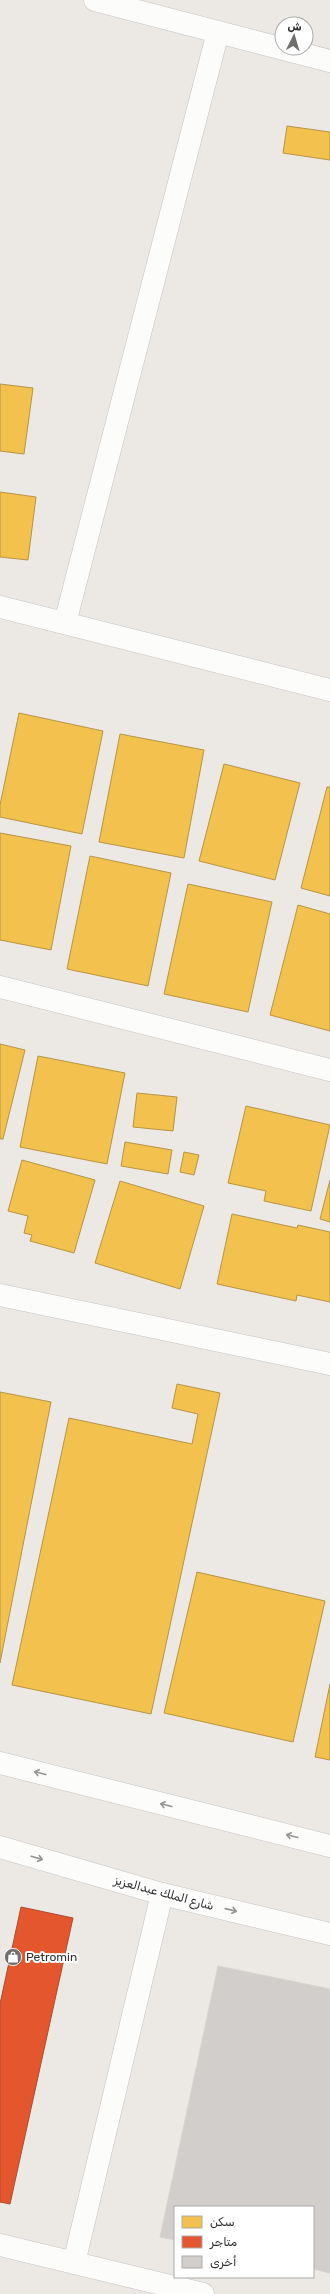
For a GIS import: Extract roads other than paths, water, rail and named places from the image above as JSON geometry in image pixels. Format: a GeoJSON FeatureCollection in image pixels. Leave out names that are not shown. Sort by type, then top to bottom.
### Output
{"type":"FeatureCollection","features":[{"type":"Feature","properties":{"kind":"street"},"geometry":{"type":"LineString","coordinates":[[95,0],[330,61]]}},
{"type":"Feature","properties":{"kind":"street"},"geometry":{"type":"LineString","coordinates":[[64,623],[218,32]]}},
{"type":"Feature","properties":{"kind":"street"},"geometry":{"type":"LineString","coordinates":[[0,607],[330,690]]}},
{"type":"Feature","properties":{"kind":"street"},"geometry":{"type":"LineString","coordinates":[[0,987],[330,1070]]}},
{"type":"Feature","properties":{"kind":"street"},"geometry":{"type":"LineString","coordinates":[[0,1294],[330,1364]]}},
{"type":"Feature","properties":{"kind":"street"},"geometry":{"type":"LineString","coordinates":[[0,1763],[330,1846]]}},
{"type":"Feature","properties":{"kind":"street","name":"شارع الملك عبدالعزيز"},"geometry":{"type":"LineString","coordinates":[[0,1847],[162,1894],[330,1934]]}},
{"type":"Feature","properties":{"kind":"street"},"geometry":{"type":"LineString","coordinates":[[74,2263],[162,1894]]}},
{"type":"Feature","properties":{"kind":"street"},"geometry":{"type":"LineString","coordinates":[[0,2245],[203,2294]]}},
{"type":"Feature","properties":{"kind":"place","name":"Petromin"},"geometry":{"type":"Point","coordinates":[13,1957]}}]}
